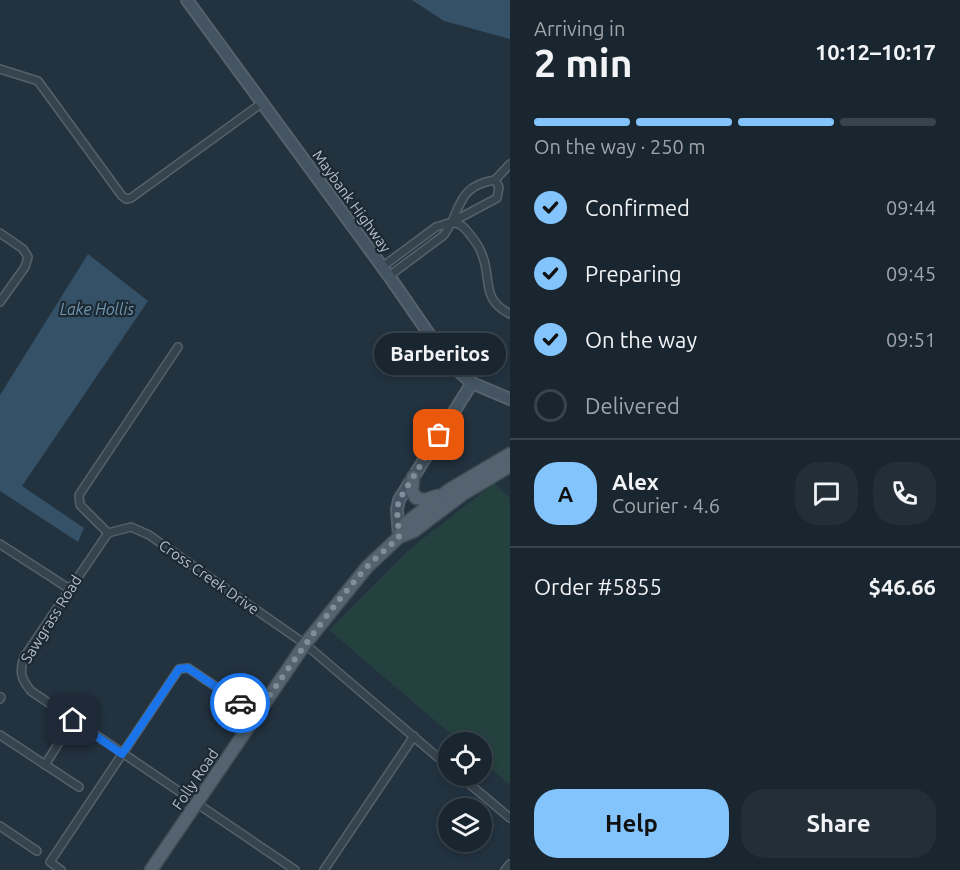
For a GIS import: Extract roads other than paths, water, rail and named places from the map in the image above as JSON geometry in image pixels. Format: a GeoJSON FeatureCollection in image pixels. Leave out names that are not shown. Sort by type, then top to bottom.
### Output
{"type":"FeatureCollection","features":[{"type":"Feature","properties":{"kind":"main road","name":"Maybank Highway"},"geometry":{"type":"LineString","coordinates":[[187,0],[386,272],[437,346],[456,369],[472,383],[510,399]]}},
{"type":"Feature","properties":{"kind":"main road"},"geometry":{"type":"LineString","coordinates":[[399,537],[397,509],[399,500],[472,383]]}},
{"type":"Feature","properties":{"kind":"main road","name":"Folly Road"},"geometry":{"type":"LineString","coordinates":[[399,537],[406,522],[449,490],[510,454]]}},
{"type":"Feature","properties":{"kind":"main road","name":"Folly Road"},"geometry":{"type":"LineString","coordinates":[[151,870],[305,644],[367,567],[399,537],[414,531],[474,487],[510,466]]}},
{"type":"Feature","properties":{"kind":"main road"},"geometry":{"type":"LineString","coordinates":[[413,477],[412,491],[420,500],[432,499],[449,490]]}},
{"type":"Feature","properties":{"kind":"street"},"geometry":{"type":"LineString","coordinates":[[0,69],[38,81],[126,199],[262,103]]}},
{"type":"Feature","properties":{"kind":"street"},"geometry":{"type":"LineString","coordinates":[[386,272],[444,235],[461,199],[470,188],[479,183],[495,180],[510,164]]}},
{"type":"Feature","properties":{"kind":"street"},"geometry":{"type":"LineString","coordinates":[[386,272],[436,227],[452,222],[497,198],[499,187],[495,180]]}},
{"type":"Feature","properties":{"kind":"street"},"geometry":{"type":"LineString","coordinates":[[452,222],[461,224],[476,242],[482,252],[488,290],[492,299],[510,314]]}},
{"type":"Feature","properties":{"kind":"street"},"geometry":{"type":"LineString","coordinates":[[0,233],[23,249],[28,257],[25,267],[0,302]]}},
{"type":"Feature","properties":{"kind":"street"},"geometry":{"type":"LineString","coordinates":[[108,533],[80,505],[79,495],[178,347]]}},
{"type":"Feature","properties":{"kind":"street","name":"Cross Creek Drive"},"geometry":{"type":"LineString","coordinates":[[108,533],[132,527],[149,535],[305,644],[438,756]]}},
{"type":"Feature","properties":{"kind":"street","name":"Sawgrass Road"},"geometry":{"type":"LineString","coordinates":[[108,533],[24,657],[20,668],[21,677],[31,691],[295,870]]}},
{"type":"Feature","properties":{"kind":"street"},"geometry":{"type":"LineString","coordinates":[[0,544],[69,588]]}},
{"type":"Feature","properties":{"kind":"street"},"geometry":{"type":"LineString","coordinates":[[61,870],[50,862],[179,669],[188,668],[257,714]]}},
{"type":"Feature","properties":{"kind":"street"},"geometry":{"type":"LineString","coordinates":[[45,765],[73,720]]}},
{"type":"Feature","properties":{"kind":"street"},"geometry":{"type":"LineString","coordinates":[[0,735],[79,788]]}},
{"type":"Feature","properties":{"kind":"street"},"geometry":{"type":"LineString","coordinates":[[324,870],[414,736]]}},
{"type":"Feature","properties":{"kind":"street"},"geometry":{"type":"LineString","coordinates":[[472,786],[510,818]]}},
{"type":"Feature","properties":{"kind":"street"},"geometry":{"type":"LineString","coordinates":[[0,826],[37,851]]}},
{"type":"Feature","properties":{"kind":"street"},"geometry":{"type":"LineString","coordinates":[[505,870],[510,864]]}},
{"type":"Feature","properties":{"kind":"water"},"geometry":{"type":"Polygon","coordinates":[[[412,0],[510,0],[510,39],[444,21],[412,0]]]}},
{"type":"Feature","properties":{"kind":"water","name":"Lake Hollis"},"geometry":{"type":"Polygon","coordinates":[[[88,254],[148,301],[22,486],[84,528],[78,542],[0,491],[0,395],[88,254]]]}},
{"type":"Feature","properties":{"kind":"place","name":"Barberitos"},"geometry":{"type":"Point","coordinates":[439,435]}}]}
